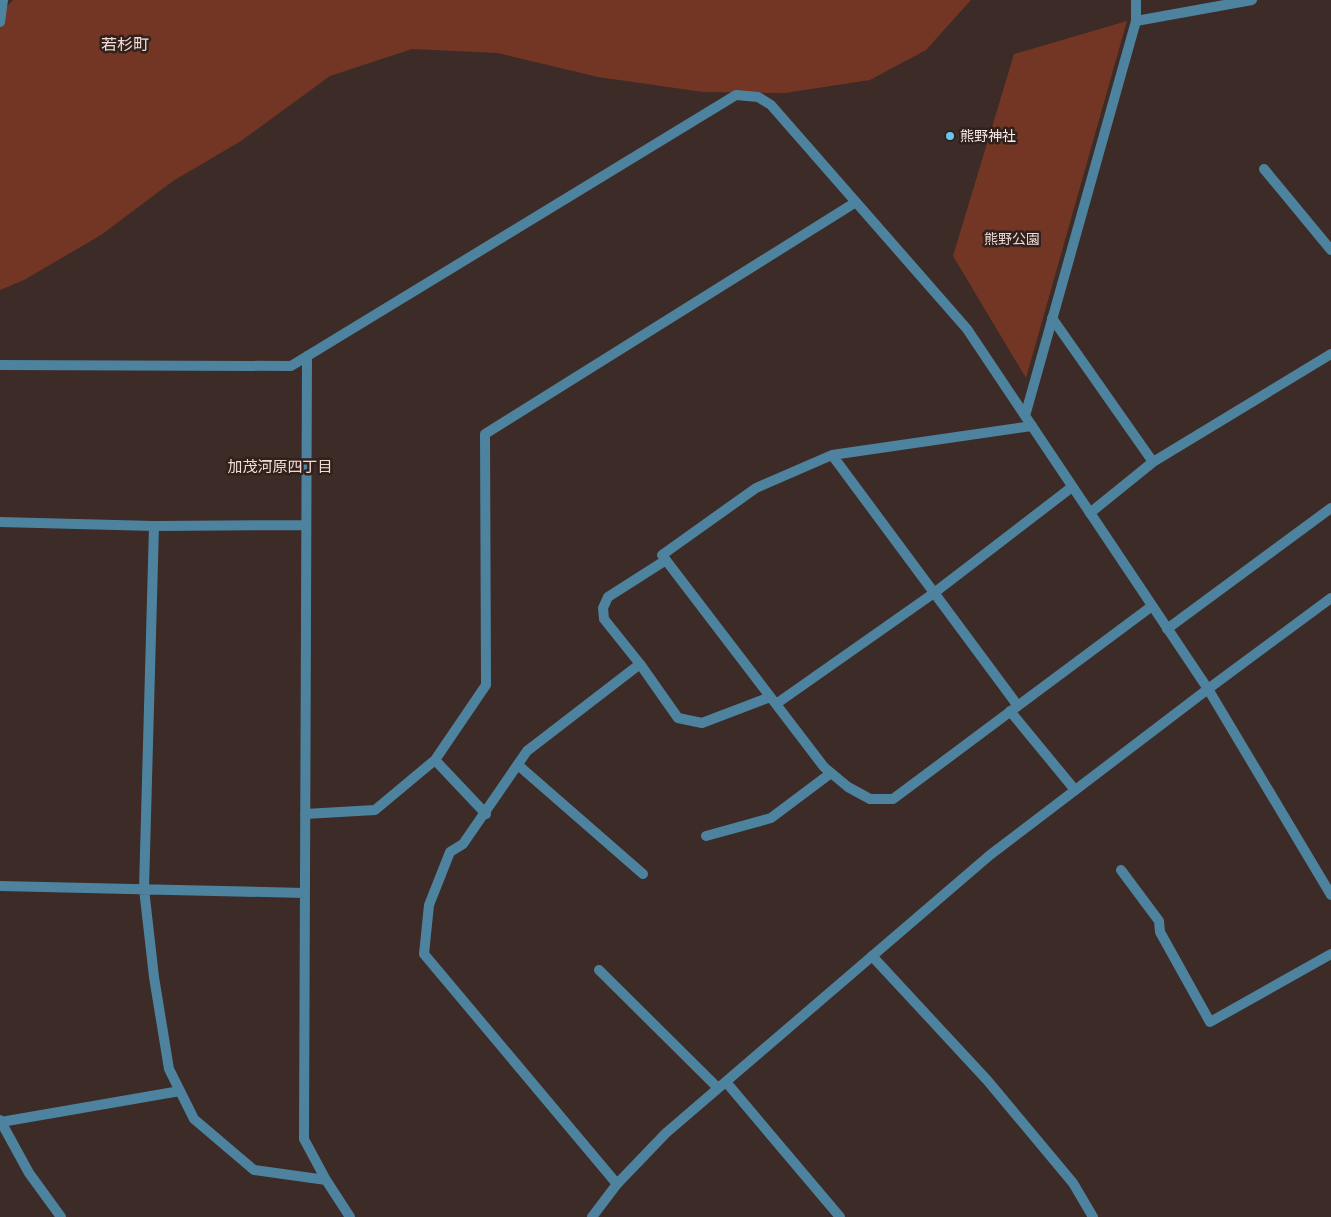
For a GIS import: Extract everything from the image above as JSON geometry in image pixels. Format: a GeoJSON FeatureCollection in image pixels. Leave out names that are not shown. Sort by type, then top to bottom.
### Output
{"type":"FeatureCollection","features":[{"type":"Feature","properties":{"kind":"street"},"geometry":{"type":"LineString","coordinates":[[0,22],[3,0]]}},
{"type":"Feature","properties":{"kind":"street"},"geometry":{"type":"LineString","coordinates":[[1025,416],[1136,21],[1136,0]]}},
{"type":"Feature","properties":{"kind":"street"},"geometry":{"type":"LineString","coordinates":[[1136,21],[1252,0]]}},
{"type":"Feature","properties":{"kind":"street"},"geometry":{"type":"LineString","coordinates":[[0,365],[291,366],[736,95],[758,97],[771,105],[967,329],[1208,689],[1331,895]]}},
{"type":"Feature","properties":{"kind":"street"},"geometry":{"type":"LineString","coordinates":[[1264,169],[1331,250]]}},
{"type":"Feature","properties":{"kind":"street"},"geometry":{"type":"LineString","coordinates":[[305,814],[375,810],[435,760],[486,685],[485,434],[856,202]]}},
{"type":"Feature","properties":{"kind":"street"},"geometry":{"type":"LineString","coordinates":[[1052,318],[1153,462]]}},
{"type":"Feature","properties":{"kind":"street"},"geometry":{"type":"LineString","coordinates":[[1090,513],[1153,462],[1331,354]]}},
{"type":"Feature","properties":{"kind":"street"},"geometry":{"type":"LineString","coordinates":[[307,356],[304,1139],[326,1180],[350,1217]]}},
{"type":"Feature","properties":{"kind":"street"},"geometry":{"type":"LineString","coordinates":[[1032,426],[832,456],[756,488],[662,555],[824,767],[848,787],[870,799],[893,799],[1152,606]]}},
{"type":"Feature","properties":{"kind":"street"},"geometry":{"type":"LineString","coordinates":[[832,456],[934,593],[1014,709],[1075,790]]}},
{"type":"Feature","properties":{"kind":"street"},"geometry":{"type":"LineString","coordinates":[[666,560],[608,597],[603,608],[604,619],[640,664],[678,718],[702,723],[773,701],[934,593],[1072,487]]}},
{"type":"Feature","properties":{"kind":"street"},"geometry":{"type":"LineString","coordinates":[[1167,628],[1331,508]]}},
{"type":"Feature","properties":{"kind":"street"},"geometry":{"type":"LineString","coordinates":[[0,522],[154,526],[306,524]]}},
{"type":"Feature","properties":{"kind":"street"},"geometry":{"type":"LineString","coordinates":[[154,526],[144,889],[154,977],[169,1069],[194,1119],[254,1170],[326,1180]]}},
{"type":"Feature","properties":{"kind":"street"},"geometry":{"type":"LineString","coordinates":[[592,1217],[617,1184],[666,1133],[990,855],[1331,598]]}},
{"type":"Feature","properties":{"kind":"street"},"geometry":{"type":"LineString","coordinates":[[617,1184],[424,954],[429,905],[450,852],[463,844],[486,814],[527,751],[640,664]]}},
{"type":"Feature","properties":{"kind":"street"},"geometry":{"type":"LineString","coordinates":[[435,760],[486,814]]}},
{"type":"Feature","properties":{"kind":"street"},"geometry":{"type":"LineString","coordinates":[[518,765],[643,874]]}},
{"type":"Feature","properties":{"kind":"street"},"geometry":{"type":"LineString","coordinates":[[706,836],[771,818],[831,773]]}},
{"type":"Feature","properties":{"kind":"street"},"geometry":{"type":"LineString","coordinates":[[1121,870],[1159,921],[1160,932],[1210,1022],[1331,954]]}},
{"type":"Feature","properties":{"kind":"street"},"geometry":{"type":"LineString","coordinates":[[0,886],[304,893]]}},
{"type":"Feature","properties":{"kind":"street"},"geometry":{"type":"LineString","coordinates":[[872,956],[993,1087],[1073,1183],[1093,1217]]}},
{"type":"Feature","properties":{"kind":"street"},"geometry":{"type":"LineString","coordinates":[[599,970],[722,1085],[840,1217]]}},
{"type":"Feature","properties":{"kind":"street"},"geometry":{"type":"LineString","coordinates":[[61,1217],[30,1173],[0,1121],[180,1091]]}},
{"type":"Feature","properties":{"kind":"green space"},"geometry":{"type":"Polygon","coordinates":[[[13,0],[971,0],[926,50],[870,80],[785,93],[703,92],[598,77],[498,53],[412,49],[330,76],[241,141],[173,181],[101,235],[24,280],[0,290],[0,14],[13,0]]]}},
{"type":"Feature","properties":{"kind":"green space","name":"熊野公園"},"geometry":{"type":"Polygon","coordinates":[[[1127,21],[1026,378],[953,256],[1014,54],[1127,21]]]}},
{"type":"Feature","properties":{"kind":"place","name":"熊野神社"},"geometry":{"type":"Point","coordinates":[950,136]}},
{"type":"Feature","properties":{"kind":"district","name":"若杉町"},"geometry":{"type":"Point","coordinates":[125,44]}},
{"type":"Feature","properties":{"kind":"district","name":"加茂河原四丁目"},"geometry":{"type":"Point","coordinates":[280,467]}}]}
